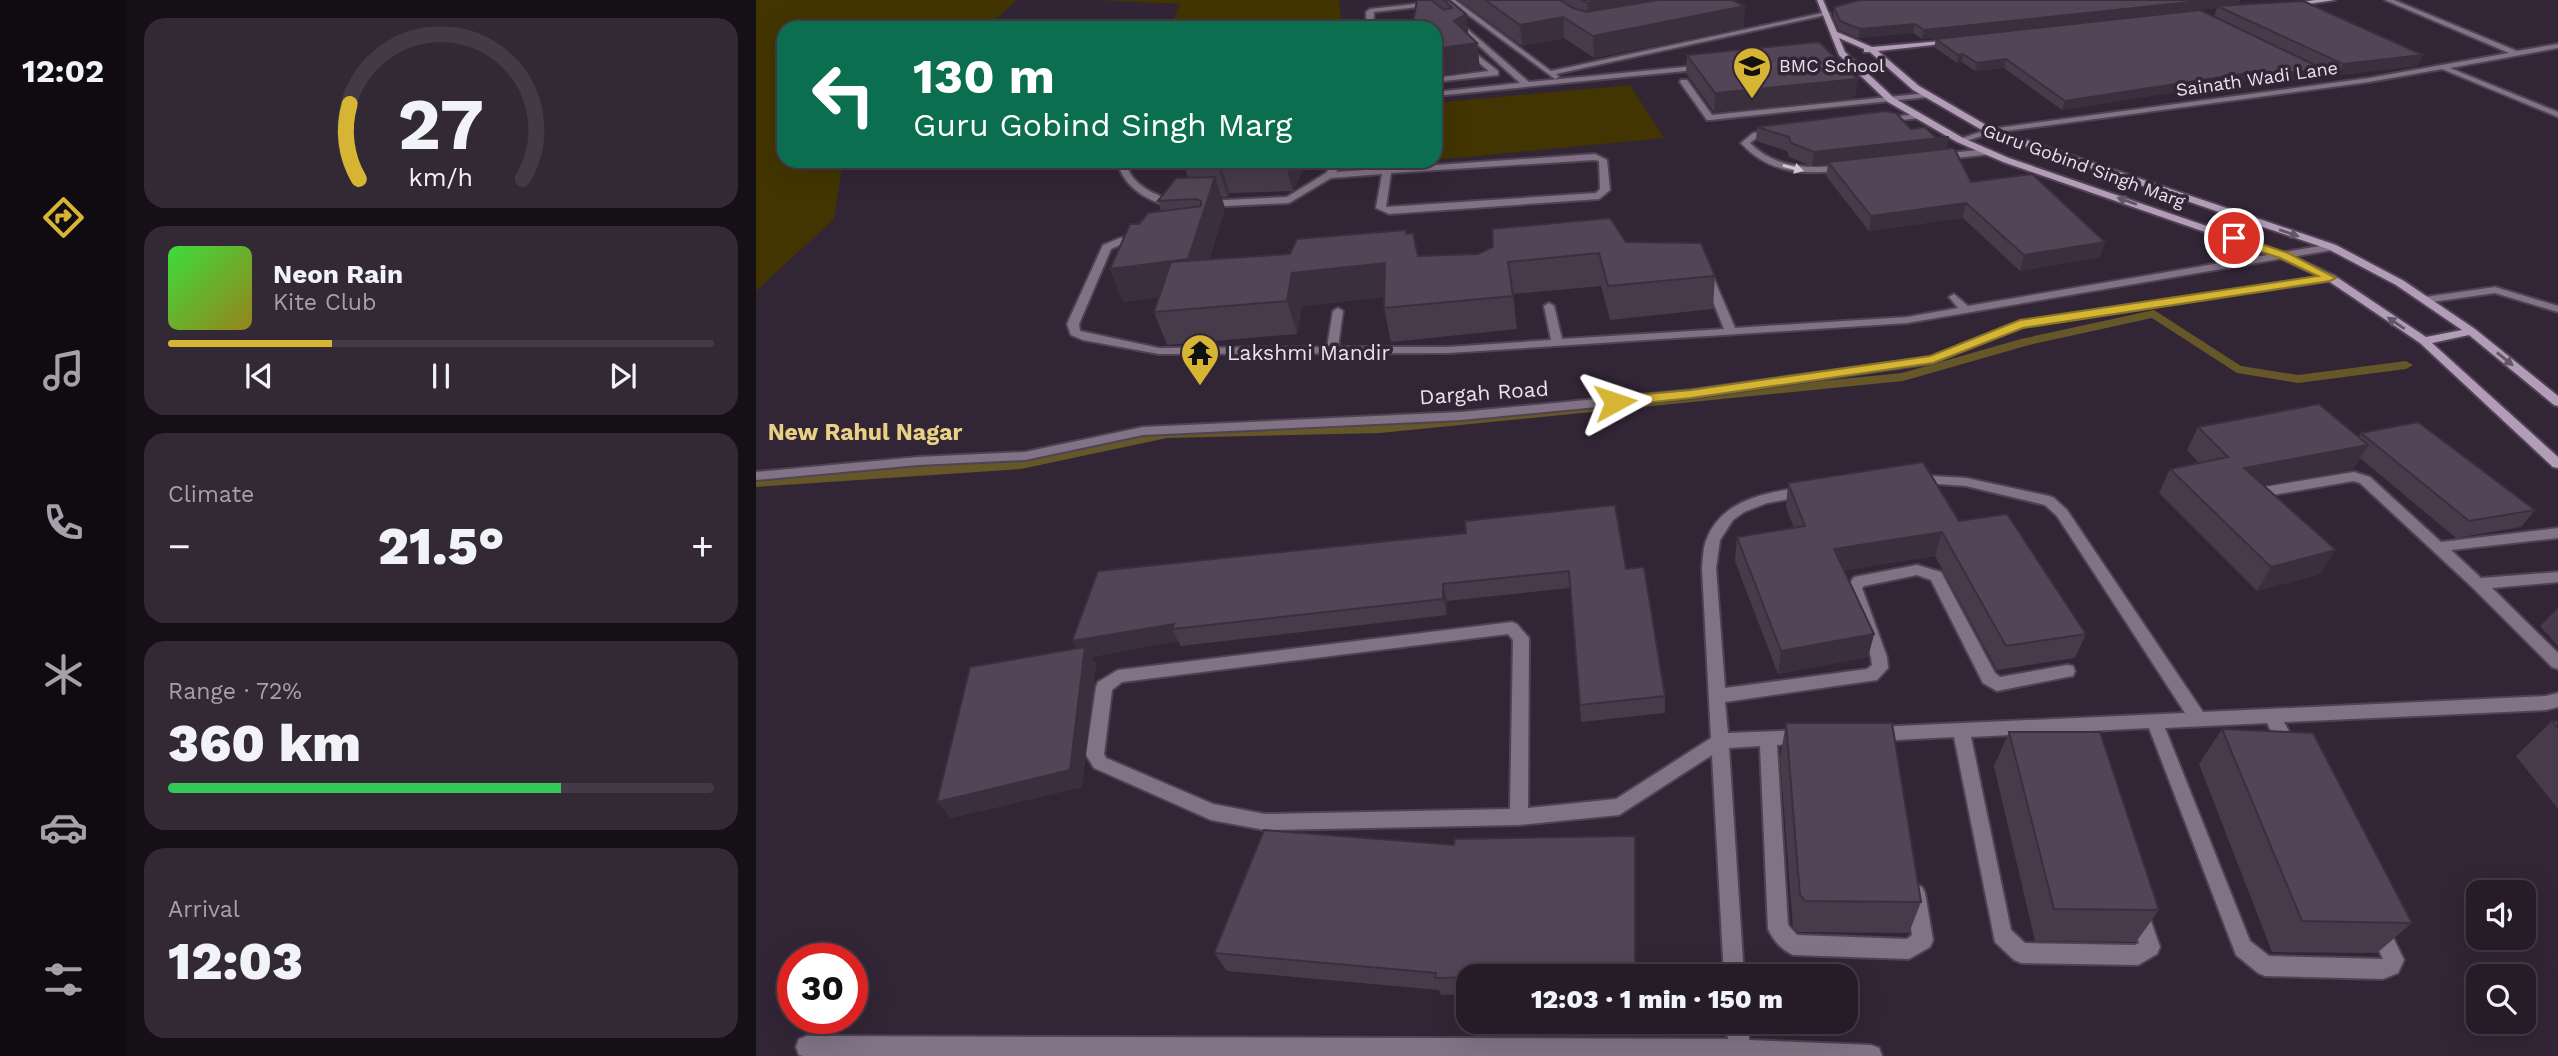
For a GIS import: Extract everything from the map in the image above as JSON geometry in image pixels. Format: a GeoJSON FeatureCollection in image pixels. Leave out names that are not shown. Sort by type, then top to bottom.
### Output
{"type":"FeatureCollection","features":[{"type":"Feature","properties":{"kind":"street"},"geometry":{"type":"LineString","coordinates":[[1451,0],[1562,82]]}},
{"type":"Feature","properties":{"kind":"street"},"geometry":{"type":"LineString","coordinates":[[1820,0],[1837,34],[1842,53]]}},
{"type":"Feature","properties":{"kind":"street"},"geometry":{"type":"LineString","coordinates":[[2280,6],[2332,0]]}},
{"type":"Feature","properties":{"kind":"street"},"geometry":{"type":"LineString","coordinates":[[2388,0],[2520,54]]}},
{"type":"Feature","properties":{"kind":"street"},"geometry":{"type":"LineString","coordinates":[[1418,4],[1427,12]]}},
{"type":"Feature","properties":{"kind":"street"},"geometry":{"type":"LineString","coordinates":[[1370,21],[1369,12],[1372,10],[1418,4],[1437,5],[1527,85]]}},
{"type":"Feature","properties":{"kind":"street"},"geometry":{"type":"LineString","coordinates":[[1550,73],[1827,14]]}},
{"type":"Feature","properties":{"kind":"street"},"geometry":{"type":"LineString","coordinates":[[1746,23],[1757,28]]}},
{"type":"Feature","properties":{"kind":"street","name":"Guru Gobind Singh Marg"},"geometry":{"type":"LineString","coordinates":[[1837,34],[1872,50],[1928,95],[1990,131],[2332,247],[2425,300],[2471,331],[2558,402]]}},
{"type":"Feature","properties":{"kind":"street"},"geometry":{"type":"LineString","coordinates":[[1829,54],[1967,39]]}},
{"type":"Feature","properties":{"kind":"street"},"geometry":{"type":"LineString","coordinates":[[1442,79],[1495,73],[1464,47],[1479,43]]}},
{"type":"Feature","properties":{"kind":"street","name":"Sainath Wadi Lane"},"geometry":{"type":"LineString","coordinates":[[1960,139],[1990,131],[2444,68],[2558,46]]}},
{"type":"Feature","properties":{"kind":"street","name":"Guru Gobind Singh Marg"},"geometry":{"type":"LineString","coordinates":[[1842,53],[1891,100],[1987,152],[2284,256],[2330,278],[2424,341],[2558,464]]}},
{"type":"Feature","properties":{"kind":"street"},"geometry":{"type":"LineString","coordinates":[[1442,93],[1709,66]]}},
{"type":"Feature","properties":{"kind":"street"},"geometry":{"type":"LineString","coordinates":[[2444,68],[2558,115]]}},
{"type":"Feature","properties":{"kind":"street"},"geometry":{"type":"LineString","coordinates":[[2330,78],[2342,83]]}},
{"type":"Feature","properties":{"kind":"street"},"geometry":{"type":"LineString","coordinates":[[1684,82],[1710,118],[1814,109],[1869,99],[1891,100],[1928,95]]}},
{"type":"Feature","properties":{"kind":"street"},"geometry":{"type":"LineString","coordinates":[[1877,121],[1919,116]]}},
{"type":"Feature","properties":{"kind":"street"},"geometry":{"type":"LineString","coordinates":[[1783,132],[1756,135],[1745,144],[1754,154],[1793,170],[1812,172],[1852,167]]}},
{"type":"Feature","properties":{"kind":"street"},"geometry":{"type":"LineString","coordinates":[[1932,158],[1987,152]]}},
{"type":"Feature","properties":{"kind":"street"},"geometry":{"type":"LineString","coordinates":[[1387,171],[1381,208],[1389,211],[1600,196],[1605,190],[1602,160],[1595,157],[1442,167]]}},
{"type":"Feature","properties":{"kind":"street"},"geometry":{"type":"LineString","coordinates":[[1125,168],[1128,179],[1165,202],[1177,204],[1281,202],[1299,195],[1329,175],[1334,168]]}},
{"type":"Feature","properties":{"kind":"street"},"geometry":{"type":"LineString","coordinates":[[1329,175],[1432,168]]}},
{"type":"Feature","properties":{"kind":"street"},"geometry":{"type":"LineString","coordinates":[[1157,239],[1120,241],[1107,247],[1073,324],[1075,333],[1083,337],[1159,351],[1448,350],[1907,320],[2332,247]]}},
{"type":"Feature","properties":{"kind":"street"},"geometry":{"type":"LineString","coordinates":[[1696,268],[1709,274],[1731,331]]}},
{"type":"Feature","properties":{"kind":"street","name":"Dargah Road"},"geometry":{"type":"LineString","coordinates":[[756,476],[918,461],[1025,456],[1143,431],[1461,416],[1691,394],[1933,359],[2020,324],[2330,278]]}},
{"type":"Feature","properties":{"kind":"street"},"geometry":{"type":"LineString","coordinates":[[2425,300],[2495,290],[2558,309]]}},
{"type":"Feature","properties":{"kind":"street"},"geometry":{"type":"LineString","coordinates":[[1954,297],[1966,310]]}},
{"type":"Feature","properties":{"kind":"street"},"geometry":{"type":"LineString","coordinates":[[1549,306],[1557,343]]}},
{"type":"Feature","properties":{"kind":"street"},"geometry":{"type":"LineString","coordinates":[[1332,350],[1338,311]]}},
{"type":"Feature","properties":{"kind":"street"},"geometry":{"type":"LineString","coordinates":[[2424,341],[2471,331]]}},
{"type":"Feature","properties":{"kind":"street"},"geometry":{"type":"LineString","coordinates":[[2267,512],[2258,502],[2257,496],[2263,492],[2354,476],[2365,480],[2478,584],[2558,663]]}},
{"type":"Feature","properties":{"kind":"street"},"geometry":{"type":"LineString","coordinates":[[1900,481],[1928,477],[1966,482],[2049,501],[2062,513],[2198,718]]}},
{"type":"Feature","properties":{"kind":"street"},"geometry":{"type":"LineString","coordinates":[[1733,964],[1709,568],[1713,539],[1730,515],[1762,498],[1817,491]]}},
{"type":"Feature","properties":{"kind":"street"},"geometry":{"type":"LineString","coordinates":[[2437,547],[2557,535]]}},
{"type":"Feature","properties":{"kind":"street"},"geometry":{"type":"LineString","coordinates":[[1717,696],[1871,675],[1880,668],[1879,657],[1854,587],[1858,581],[1917,570],[1936,576],[1989,678],[1997,684],[2067,671]]}},
{"type":"Feature","properties":{"kind":"street"},"geometry":{"type":"LineString","coordinates":[[2478,584],[2558,577]]}},
{"type":"Feature","properties":{"kind":"street"},"geometry":{"type":"LineString","coordinates":[[1519,817],[1521,638],[1512,628],[1118,676],[1104,687],[1096,755],[1100,763],[1211,812],[1265,822],[1519,817],[1619,807],[1720,741],[1822,736]]}},
{"type":"Feature","properties":{"kind":"street"},"geometry":{"type":"LineString","coordinates":[[1863,734],[1891,740],[1961,730],[2546,703],[2558,700]]}},
{"type":"Feature","properties":{"kind":"street"},"geometry":{"type":"LineString","coordinates":[[2272,715],[2297,764]]}},
{"type":"Feature","properties":{"kind":"street"},"geometry":{"type":"LineString","coordinates":[[2154,720],[2243,948],[2251,957],[2265,966],[2384,969],[2391,966],[2394,960],[2370,911]]}},
{"type":"Feature","properties":{"kind":"street"},"geometry":{"type":"LineString","coordinates":[[2080,724],[2088,750]]}},
{"type":"Feature","properties":{"kind":"street"},"geometry":{"type":"LineString","coordinates":[[1961,730],[2003,935],[2009,944],[2021,953],[2138,955],[2147,952],[2150,947],[2133,894]]}},
{"type":"Feature","properties":{"kind":"street"},"geometry":{"type":"LineString","coordinates":[[1768,739],[1778,929],[1783,936],[1793,945],[1909,949],[1919,946],[1923,940],[1912,871]]}},
{"type":"Feature","properties":{"kind":"street"},"geometry":{"type":"LineString","coordinates":[[1738,1034],[1739,1050]]}},
{"type":"Feature","properties":{"kind":"street"},"geometry":{"type":"LineString","coordinates":[[807,1047],[1739,1050],[1871,1056]]}},
{"type":"Feature","properties":{"kind":"shaded area"},"geometry":{"type":"Polygon","coordinates":[[[756,0],[1017,0],[994,21],[777,21],[777,168],[842,168],[834,219],[756,291],[756,0]]]}},
{"type":"Feature","properties":{"kind":"shaded area"},"geometry":{"type":"Polygon","coordinates":[[[1096,0],[1339,0],[1341,21],[1173,21],[1180,4],[1096,0]]]}},
{"type":"Feature","properties":{"kind":"shaded area"},"geometry":{"type":"Polygon","coordinates":[[[1630,85],[1664,138],[1442,159],[1442,102],[1630,85]]]}},
{"type":"Feature","properties":{"kind":"building"},"geometry":{"type":"Polygon","coordinates":[[[1417,0],[1431,0],[1444,10],[1452,8],[1444,0],[1449,0],[1466,14],[1454,21],[1477,43],[1442,48],[1442,21],[1413,21],[1417,0]]]}},
{"type":"Feature","properties":{"kind":"building"},"geometry":{"type":"Polygon","coordinates":[[[1485,0],[1560,0],[1586,12],[1658,0],[1732,0],[1745,6],[1593,36],[1563,17],[1520,25],[1485,0]]]}},
{"type":"Feature","properties":{"kind":"building"},"geometry":{"type":"Polygon","coordinates":[[[1860,0],[2210,0],[1924,30],[1915,24],[1860,29],[1840,21],[1834,7],[1860,0]]]}},
{"type":"Feature","properties":{"kind":"building"},"geometry":{"type":"Polygon","coordinates":[[[2303,1],[2423,55],[2343,64],[2217,6],[2303,1]]]}},
{"type":"Feature","properties":{"kind":"building"},"geometry":{"type":"Polygon","coordinates":[[[2200,10],[2323,69],[2268,75],[2260,71],[2065,101],[2006,59],[1977,63],[1963,54],[1958,55],[1936,39],[2200,10]]]}},
{"type":"Feature","properties":{"kind":"building"},"geometry":{"type":"Polygon","coordinates":[[[1819,42],[1858,79],[1715,93],[1687,55],[1819,42]]]}},
{"type":"Feature","properties":{"kind":"building"},"geometry":{"type":"Polygon","coordinates":[[[1885,111],[1896,113],[1911,129],[1925,127],[1936,138],[1949,137],[1814,152],[1791,143],[1789,137],[1757,127],[1885,111]]]}},
{"type":"Feature","properties":{"kind":"building"},"geometry":{"type":"Polygon","coordinates":[[[1954,148],[1971,182],[2032,174],[2105,242],[2024,255],[1966,203],[1871,216],[1828,162],[1954,148]]]}},
{"type":"Feature","properties":{"kind":"building"},"geometry":{"type":"Polygon","coordinates":[[[1215,177],[1188,259],[1110,269],[1130,224],[1139,224],[1148,213],[1201,206],[1201,201],[1196,199],[1158,201],[1176,178],[1215,177]]]}},
{"type":"Feature","properties":{"kind":"building"},"geometry":{"type":"Polygon","coordinates":[[[1610,218],[1626,242],[1701,243],[1715,276],[1608,286],[1599,253],[1508,262],[1513,296],[1384,308],[1385,263],[1292,273],[1287,301],[1154,312],[1171,262],[1290,254],[1297,239],[1406,230],[1406,234],[1413,233],[1418,256],[1478,254],[1493,247],[1492,229],[1610,218]]]}},
{"type":"Feature","properties":{"kind":"building"},"geometry":{"type":"Polygon","coordinates":[[[2319,404],[2368,445],[2244,468],[2336,550],[2271,567],[2170,469],[2228,457],[2198,427],[2319,404]]]}},
{"type":"Feature","properties":{"kind":"building"},"geometry":{"type":"Polygon","coordinates":[[[2418,422],[2535,510],[2469,521],[2361,433],[2418,422]]]}},
{"type":"Feature","properties":{"kind":"building"},"geometry":{"type":"Polygon","coordinates":[[[1923,462],[1959,521],[2007,514],[2086,634],[2006,646],[1942,532],[1834,549],[1874,634],[1781,651],[1737,537],[1805,526],[1788,483],[1923,462]]]}},
{"type":"Feature","properties":{"kind":"building"},"geometry":{"type":"Polygon","coordinates":[[[1615,505],[1626,569],[1644,567],[1665,696],[1580,705],[1569,571],[1443,584],[1443,599],[1172,629],[1174,624],[1072,641],[1098,571],[1466,533],[1465,521],[1615,505]]]}},
{"type":"Feature","properties":{"kind":"building"},"geometry":{"type":"Polygon","coordinates":[[[1085,647],[1070,770],[937,802],[970,667],[1085,647]]]}},
{"type":"Feature","properties":{"kind":"building"},"geometry":{"type":"Polygon","coordinates":[[[1786,723],[1892,723],[1921,902],[1805,901],[1800,895],[1786,723]]]}},
{"type":"Feature","properties":{"kind":"building"},"geometry":{"type":"Polygon","coordinates":[[[2222,729],[2313,733],[2412,923],[2302,921],[2222,729]]]}},
{"type":"Feature","properties":{"kind":"building"},"geometry":{"type":"Polygon","coordinates":[[[2009,732],[2100,732],[2159,910],[2054,909],[2009,732]]]}},
{"type":"Feature","properties":{"kind":"building"},"geometry":{"type":"Polygon","coordinates":[[[1264,830],[1454,845],[1455,839],[1635,836],[1635,964],[1456,964],[1456,978],[1435,978],[1436,973],[1214,953],[1264,830]]]}},
{"type":"Feature","properties":{"kind":"waterway"},"geometry":{"type":"LineString","coordinates":[[756,482],[1021,464],[1167,434],[1380,429],[1903,377],[2026,342],[2154,314],[2237,369],[2298,379],[2406,365]]}},
{"type":"Feature","properties":{"kind":"place","name":"BMC School"},"geometry":{"type":"Point","coordinates":[1752,100]}},
{"type":"Feature","properties":{"kind":"place","name":"Lakshmi Mandir"},"geometry":{"type":"Point","coordinates":[1200,387]}},
{"type":"Feature","properties":{"kind":"district","name":"New Rahul Nagar"},"geometry":{"type":"Point","coordinates":[865,432]}},
{"type":"Feature","properties":{"kind":"route"},"geometry":{"type":"LineString","coordinates":[[1615,402],[1691,394],[1933,359],[2020,324],[2330,278],[2284,256],[2234,238]]}}]}
